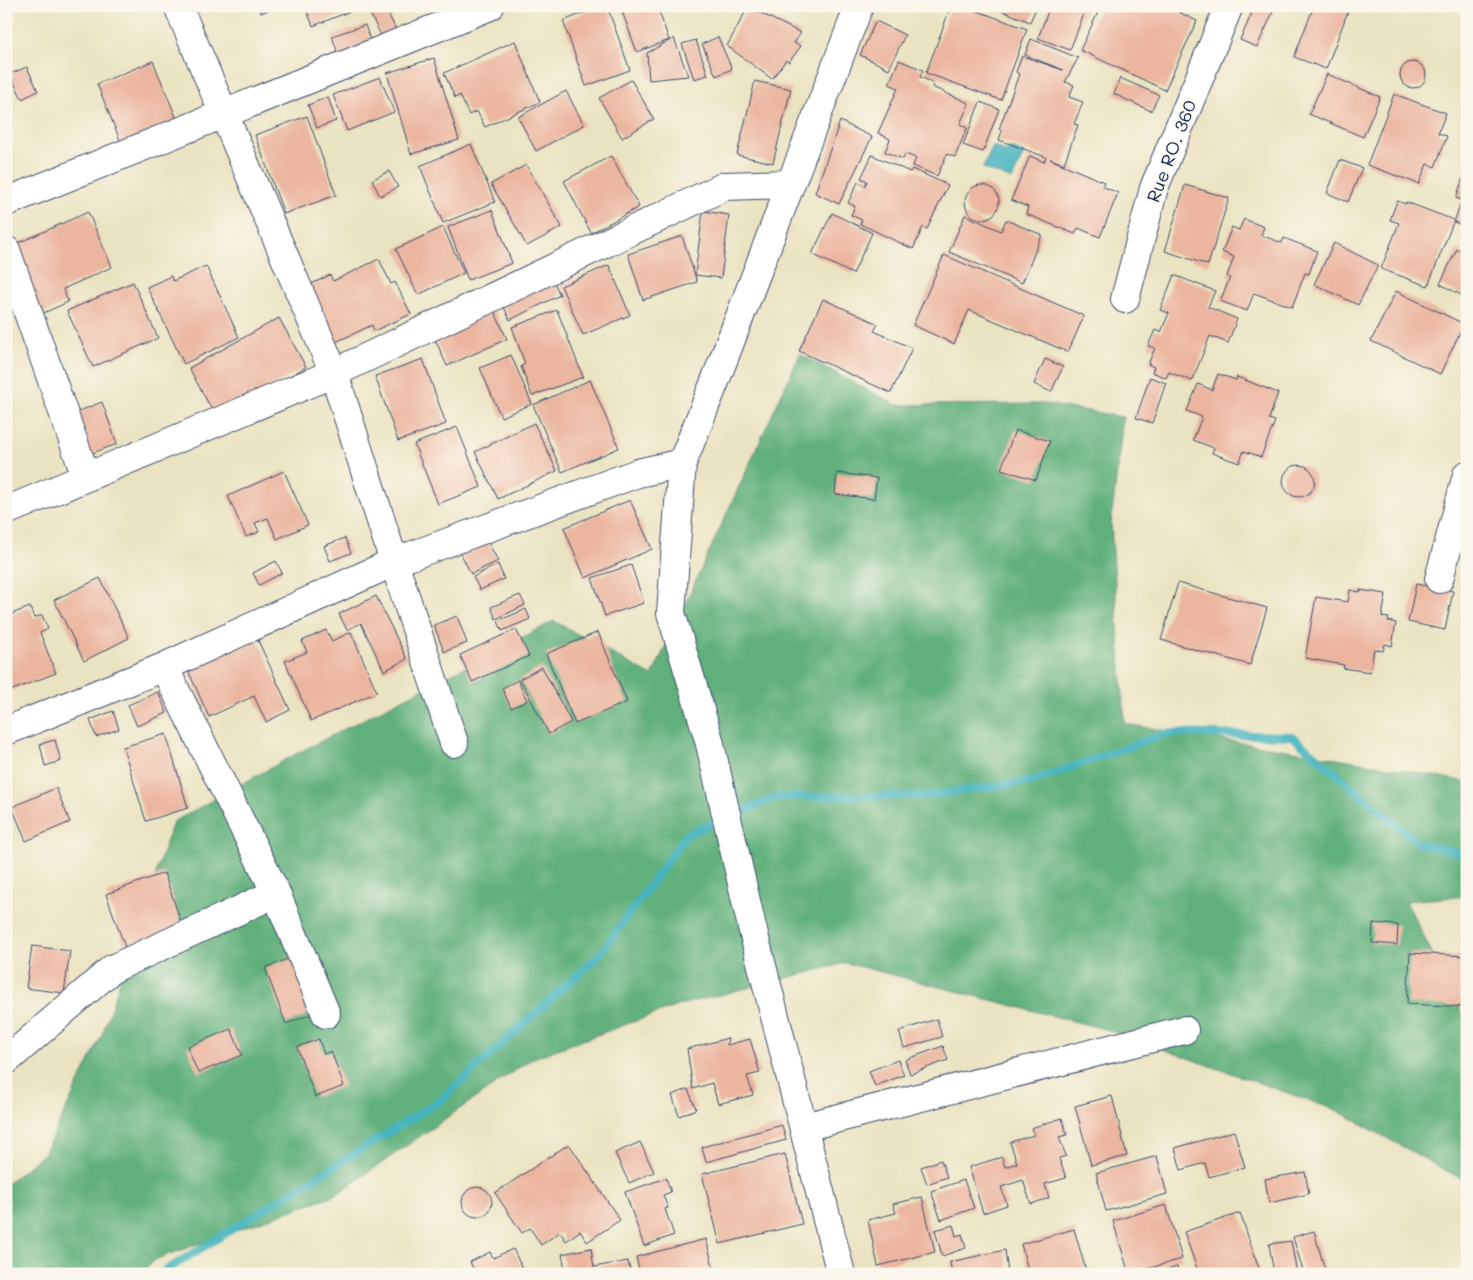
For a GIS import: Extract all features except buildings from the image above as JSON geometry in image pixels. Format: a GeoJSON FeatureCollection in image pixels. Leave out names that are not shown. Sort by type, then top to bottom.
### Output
{"type":"FeatureCollection","features":[{"type":"Feature","properties":{"kind":"street"},"geometry":{"type":"LineString","coordinates":[[178,6],[334,372],[454,743]]}},
{"type":"Feature","properties":{"kind":"street"},"geometry":{"type":"LineString","coordinates":[[6,202],[225,115],[490,6]]}},
{"type":"Feature","properties":{"kind":"street"},"geometry":{"type":"LineString","coordinates":[[841,1274],[752,926],[709,740],[671,613],[682,463],[858,6]]}},
{"type":"Feature","properties":{"kind":"street","name":"Rue RO. 360"},"geometry":{"type":"LineString","coordinates":[[1125,299],[1154,188],[1229,6]]}},
{"type":"Feature","properties":{"kind":"street"},"geometry":{"type":"LineString","coordinates":[[6,511],[334,372],[725,186],[789,184]]}},
{"type":"Feature","properties":{"kind":"street"},"geometry":{"type":"LineString","coordinates":[[6,250],[86,477]]}},
{"type":"Feature","properties":{"kind":"street"},"geometry":{"type":"LineString","coordinates":[[6,731],[164,667],[394,562],[638,474],[682,463]]}},
{"type":"Feature","properties":{"kind":"street"},"geometry":{"type":"LineString","coordinates":[[1439,579],[1467,475]]}},
{"type":"Feature","properties":{"kind":"street"},"geometry":{"type":"LineString","coordinates":[[164,667],[276,893],[326,1014]]}},
{"type":"Feature","properties":{"kind":"street"},"geometry":{"type":"LineString","coordinates":[[6,1061],[112,969],[276,893]]}},
{"type":"Feature","properties":{"kind":"street"},"geometry":{"type":"LineString","coordinates":[[804,1127],[1184,1030]]}},
{"type":"Feature","properties":{"kind":"green space"},"geometry":{"type":"Polygon","coordinates":[[[800,354],[896,405],[1045,404],[1123,417],[1111,524],[1125,724],[1361,762],[1467,782],[1467,896],[1406,901],[1467,1023],[1467,1182],[1336,1110],[1108,1030],[846,963],[680,1005],[533,1058],[337,1194],[154,1260],[140,1274],[6,1274],[6,1184],[44,1154],[102,1035],[173,822],[294,755],[554,621],[652,676],[800,354]]]}},
{"type":"Feature","properties":{"kind":"water"},"geometry":{"type":"Polygon","coordinates":[[[993,146],[1007,152],[1010,147],[1024,153],[1012,180],[983,168],[993,146]]]}},
{"type":"Feature","properties":{"kind":"waterway"},"geometry":{"type":"LineString","coordinates":[[160,1274],[441,1100],[600,954],[687,834],[777,797],[922,796],[1033,781],[1167,733],[1292,736],[1418,843],[1467,855]]}}]}
